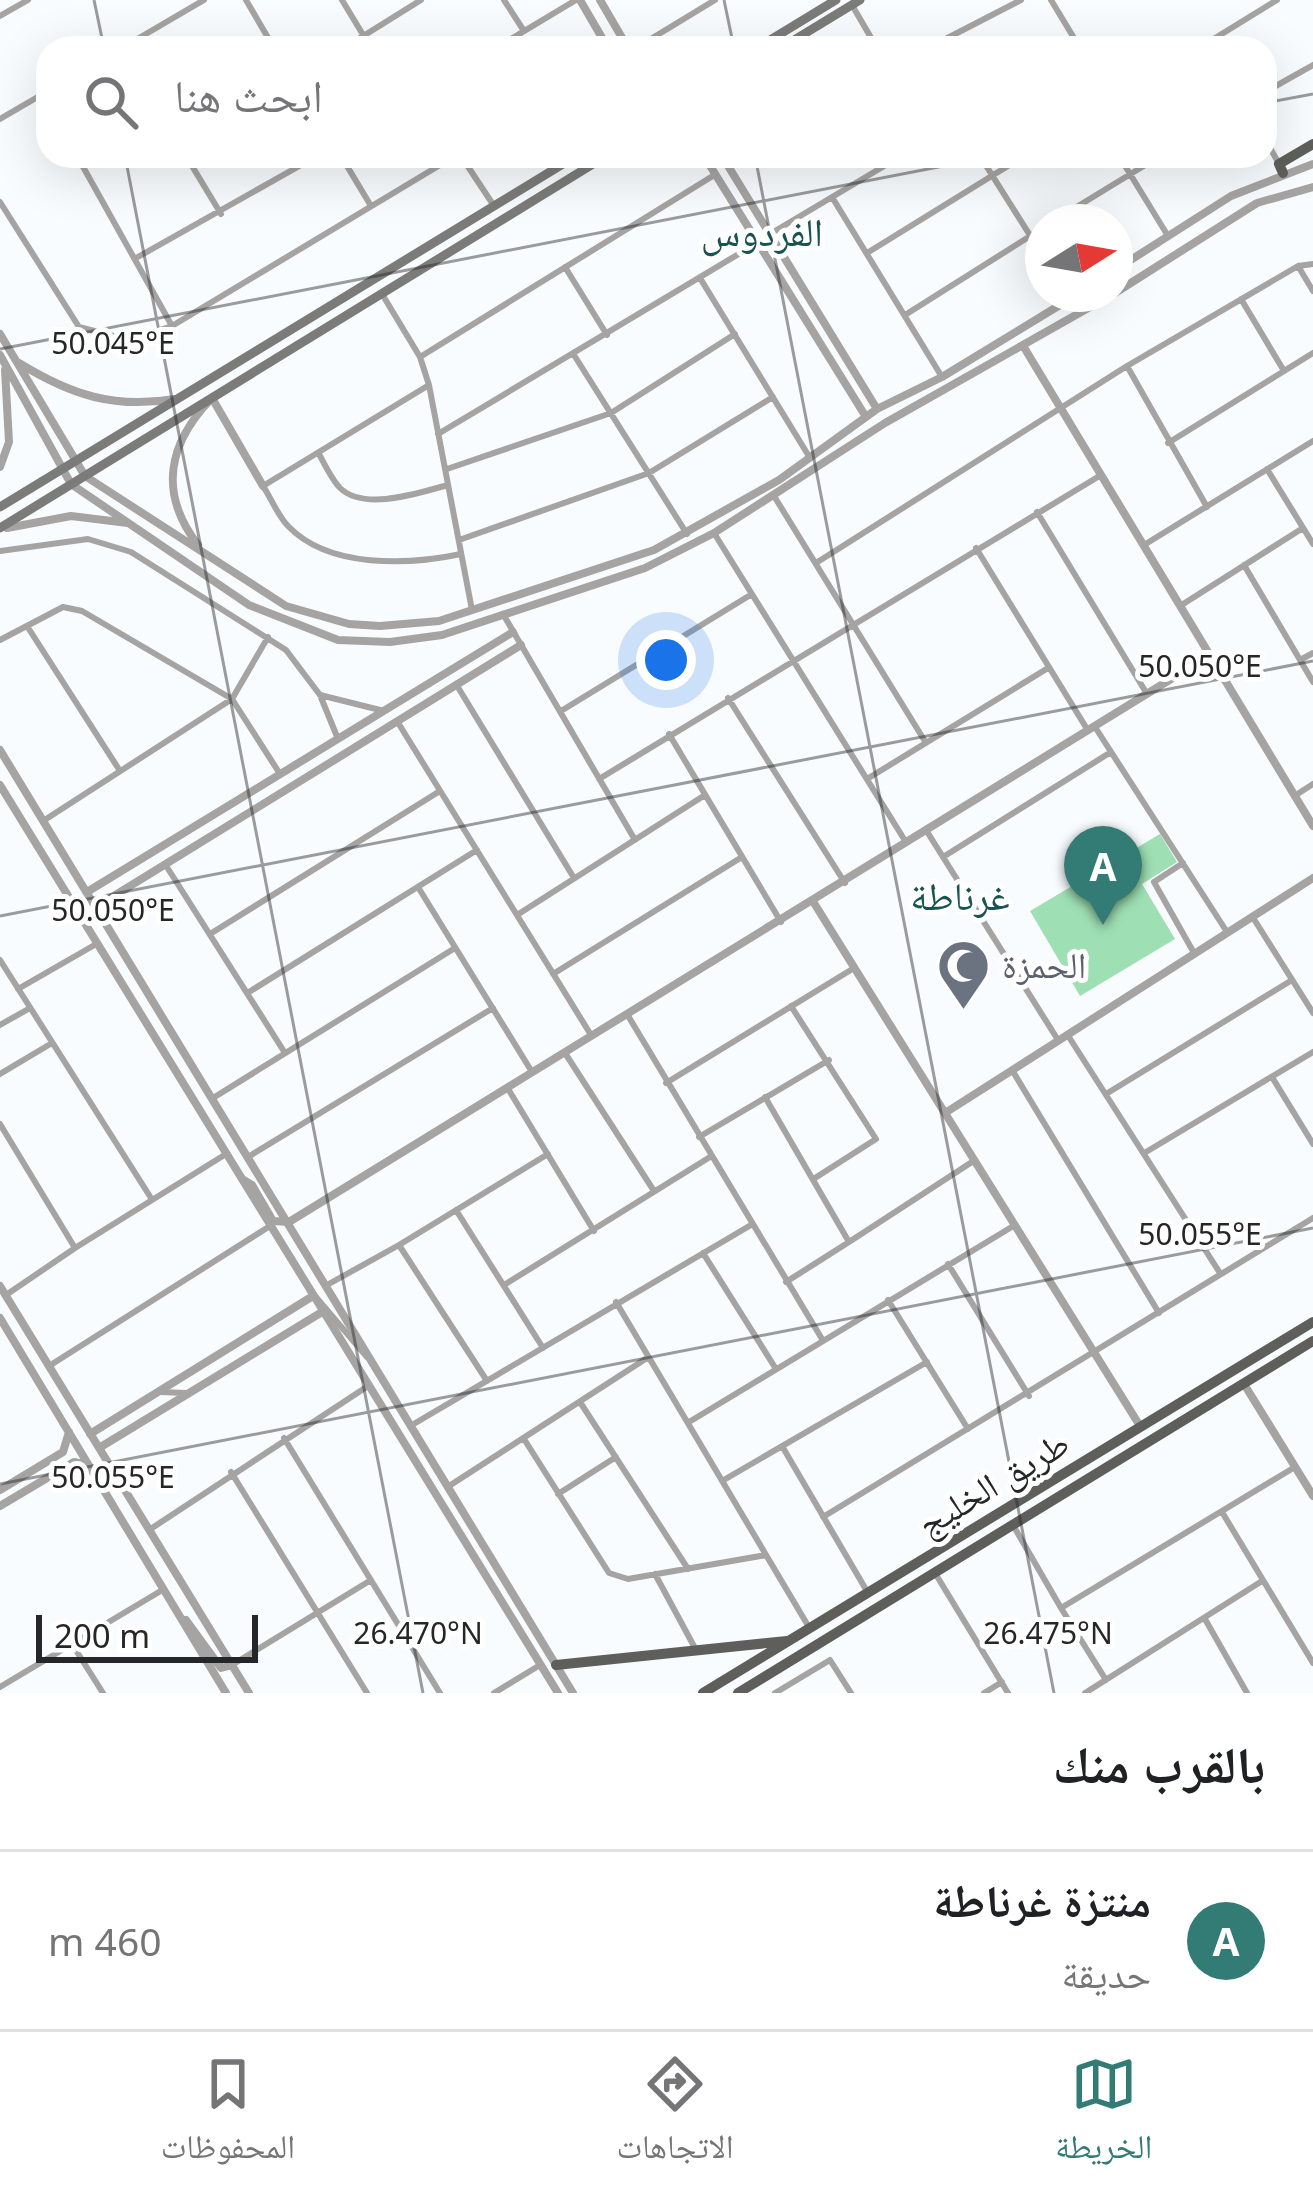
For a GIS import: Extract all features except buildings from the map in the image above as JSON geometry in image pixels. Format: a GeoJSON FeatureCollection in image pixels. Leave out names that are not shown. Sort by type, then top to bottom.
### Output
{"type":"FeatureCollection","features":[{"type":"Feature","properties":{"kind":"main road"},"geometry":{"type":"LineString","coordinates":[[775,36],[823,3],[836,0]]}},
{"type":"Feature","properties":{"kind":"main road"},"geometry":{"type":"LineString","coordinates":[[801,36],[856,3]]}},
{"type":"Feature","properties":{"kind":"main road"},"geometry":{"type":"LineString","coordinates":[[1281,168],[1313,144]]}},
{"type":"Feature","properties":{"kind":"main road"},"geometry":{"type":"LineString","coordinates":[[0,506],[556,168]]}},
{"type":"Feature","properties":{"kind":"main road"},"geometry":{"type":"LineString","coordinates":[[0,529],[587,168]]}},
{"type":"Feature","properties":{"kind":"main road","name":"طريق الخليج"},"geometry":{"type":"LineString","coordinates":[[703,1693],[1313,1322]]}},
{"type":"Feature","properties":{"kind":"main road","name":"طريق الخليج"},"geometry":{"type":"LineString","coordinates":[[738,1693],[1313,1341]]}},
{"type":"Feature","properties":{"kind":"main road"},"geometry":{"type":"LineString","coordinates":[[556,1665],[790,1641]]}},
{"type":"Feature","properties":{"kind":"street"},"geometry":{"type":"LineString","coordinates":[[0,16],[28,0]]}},
{"type":"Feature","properties":{"kind":"street"},"geometry":{"type":"LineString","coordinates":[[142,36],[204,0]]}},
{"type":"Feature","properties":{"kind":"street"},"geometry":{"type":"LineString","coordinates":[[246,0],[267,36]]}},
{"type":"Feature","properties":{"kind":"street"},"geometry":{"type":"LineString","coordinates":[[342,0],[363,36]]}},
{"type":"Feature","properties":{"kind":"street"},"geometry":{"type":"LineString","coordinates":[[366,36],[421,0]]}},
{"type":"Feature","properties":{"kind":"street"},"geometry":{"type":"LineString","coordinates":[[503,0],[524,32]]}},
{"type":"Feature","properties":{"kind":"street"},"geometry":{"type":"LineString","coordinates":[[517,36],[578,0],[600,36]]}},
{"type":"Feature","properties":{"kind":"street"},"geometry":{"type":"LineString","coordinates":[[599,0],[624,36]]}},
{"type":"Feature","properties":{"kind":"street"},"geometry":{"type":"LineString","coordinates":[[653,36],[715,0]]}},
{"type":"Feature","properties":{"kind":"street"},"geometry":{"type":"LineString","coordinates":[[952,36],[1022,0]]}},
{"type":"Feature","properties":{"kind":"street"},"geometry":{"type":"LineString","coordinates":[[1051,0],[1073,36]]}},
{"type":"Feature","properties":{"kind":"street"},"geometry":{"type":"LineString","coordinates":[[1223,36],[1277,0]]}},
{"type":"Feature","properties":{"kind":"street"},"geometry":{"type":"LineString","coordinates":[[856,3],[871,36]]}},
{"type":"Feature","properties":{"kind":"street"},"geometry":{"type":"LineString","coordinates":[[1277,85],[1313,65]]}},
{"type":"Feature","properties":{"kind":"street"},"geometry":{"type":"LineString","coordinates":[[0,119],[36,98]]}},
{"type":"Feature","properties":{"kind":"street"},"geometry":{"type":"LineString","coordinates":[[1277,161],[1281,168]]}},
{"type":"Feature","properties":{"kind":"street"},"geometry":{"type":"LineString","coordinates":[[1133,258],[1281,168],[1313,164]]}},
{"type":"Feature","properties":{"kind":"street"},"geometry":{"type":"LineString","coordinates":[[84,168],[172,326]]}},
{"type":"Feature","properties":{"kind":"street"},"geometry":{"type":"LineString","coordinates":[[193,168],[221,214]]}},
{"type":"Feature","properties":{"kind":"street"},"geometry":{"type":"LineString","coordinates":[[136,258],[297,168]]}},
{"type":"Feature","properties":{"kind":"street"},"geometry":{"type":"LineString","coordinates":[[348,168],[371,206]]}},
{"type":"Feature","properties":{"kind":"street"},"geometry":{"type":"LineString","coordinates":[[0,202],[79,327],[129,340],[172,326],[437,168]]}},
{"type":"Feature","properties":{"kind":"street"},"geometry":{"type":"LineString","coordinates":[[467,168],[494,206]]}},
{"type":"Feature","properties":{"kind":"street"},"geometry":{"type":"LineString","coordinates":[[712,168],[866,416]]}},
{"type":"Feature","properties":{"kind":"street"},"geometry":{"type":"LineString","coordinates":[[730,168],[877,409]]}},
{"type":"Feature","properties":{"kind":"street"},"geometry":{"type":"LineString","coordinates":[[770,234],[882,168]]}},
{"type":"Feature","properties":{"kind":"street"},"geometry":{"type":"LineString","coordinates":[[987,168],[1025,228]]}},
{"type":"Feature","properties":{"kind":"street"},"geometry":{"type":"LineString","coordinates":[[867,253],[1005,168]]}},
{"type":"Feature","properties":{"kind":"street"},"geometry":{"type":"LineString","coordinates":[[1126,168],[1168,236]]}},
{"type":"Feature","properties":{"kind":"street"},"geometry":{"type":"LineString","coordinates":[[1081,204],[1140,168]]}},
{"type":"Feature","properties":{"kind":"street"},"geometry":{"type":"LineString","coordinates":[[420,357],[716,174]]}},
{"type":"Feature","properties":{"kind":"street"},"geometry":{"type":"LineString","coordinates":[[1133,281],[1257,203],[1313,187]]}},
{"type":"Feature","properties":{"kind":"street"},"geometry":{"type":"LineString","coordinates":[[832,197],[942,377]]}},
{"type":"Feature","properties":{"kind":"street"},"geometry":{"type":"LineString","coordinates":[[904,314],[1025,239]]}},
{"type":"Feature","properties":{"kind":"street"},"geometry":{"type":"LineString","coordinates":[[438,434],[760,241]]}},
{"type":"Feature","properties":{"kind":"street"},"geometry":{"type":"LineString","coordinates":[[816,563],[1127,366],[1298,266],[1313,264]]}},
{"type":"Feature","properties":{"kind":"street"},"geometry":{"type":"LineString","coordinates":[[1298,266],[1313,291]]}},
{"type":"Feature","properties":{"kind":"street"},"geometry":{"type":"LineString","coordinates":[[565,267],[607,335]]}},
{"type":"Feature","properties":{"kind":"street"},"geometry":{"type":"LineString","coordinates":[[700,278],[810,458]]}},
{"type":"Feature","properties":{"kind":"street"},"geometry":{"type":"LineString","coordinates":[[382,294],[420,357],[429,385],[472,610]]}},
{"type":"Feature","properties":{"kind":"street"},"geometry":{"type":"LineString","coordinates":[[1241,298],[1284,370]]}},
{"type":"Feature","properties":{"kind":"street"},"geometry":{"type":"LineString","coordinates":[[6,360],[85,476],[286,606],[349,624],[425,623],[600,570],[687,534],[810,458],[877,409],[942,377],[1046,312]]}},
{"type":"Feature","properties":{"kind":"street"},"geometry":{"type":"LineString","coordinates":[[6,360],[71,484],[249,604],[338,640],[418,641],[645,568],[714,533],[885,423],[1025,349],[1084,312]]}},
{"type":"Feature","properties":{"kind":"street"},"geometry":{"type":"LineString","coordinates":[[0,334],[6,360],[9,442],[0,467]]}},
{"type":"Feature","properties":{"kind":"street"},"geometry":{"type":"LineString","coordinates":[[445,470],[611,413],[735,334]]}},
{"type":"Feature","properties":{"kind":"street"},"geometry":{"type":"LineString","coordinates":[[1025,349],[1313,826]]}},
{"type":"Feature","properties":{"kind":"street"},"geometry":{"type":"LineString","coordinates":[[1168,442],[1313,353]]}},
{"type":"Feature","properties":{"kind":"street"},"geometry":{"type":"LineString","coordinates":[[574,355],[687,534]]}},
{"type":"Feature","properties":{"kind":"street"},"geometry":{"type":"LineString","coordinates":[[6,360],[92,400],[137,405],[176,399]]}},
{"type":"Feature","properties":{"kind":"street"},"geometry":{"type":"LineString","coordinates":[[1127,366],[1207,506]]}},
{"type":"Feature","properties":{"kind":"street"},"geometry":{"type":"LineString","coordinates":[[263,486],[429,385]]}},
{"type":"Feature","properties":{"kind":"street"},"geometry":{"type":"LineString","coordinates":[[459,540],[649,473],[773,397]]}},
{"type":"Feature","properties":{"kind":"street"},"geometry":{"type":"LineString","coordinates":[[207,555],[186,529],[170,477],[189,422],[212,398],[289,527],[352,558],[434,560],[461,554]]}},
{"type":"Feature","properties":{"kind":"street"},"geometry":{"type":"LineString","coordinates":[[1144,545],[1313,441]]}},
{"type":"Feature","properties":{"kind":"street"},"geometry":{"type":"LineString","coordinates":[[319,454],[341,489],[352,495],[386,498],[448,485]]}},
{"type":"Feature","properties":{"kind":"street"},"geometry":{"type":"LineString","coordinates":[[1267,470],[1313,544]]}},
{"type":"Feature","properties":{"kind":"street"},"geometry":{"type":"LineString","coordinates":[[599,779],[1101,475]]}},
{"type":"Feature","properties":{"kind":"street"},"geometry":{"type":"LineString","coordinates":[[773,496],[926,743]]}},
{"type":"Feature","properties":{"kind":"street"},"geometry":{"type":"LineString","coordinates":[[1037,512],[1147,694]]}},
{"type":"Feature","properties":{"kind":"street"},"geometry":{"type":"LineString","coordinates":[[0,529],[43,518],[129,523]]}},
{"type":"Feature","properties":{"kind":"street"},"geometry":{"type":"LineString","coordinates":[[1180,606],[1303,528]]}},
{"type":"Feature","properties":{"kind":"street"},"geometry":{"type":"LineString","coordinates":[[714,533],[904,839]]}},
{"type":"Feature","properties":{"kind":"street"},"geometry":{"type":"LineString","coordinates":[[0,550],[88,539],[131,553],[269,636],[320,695],[338,739]]}},
{"type":"Feature","properties":{"kind":"street"},"geometry":{"type":"LineString","coordinates":[[976,548],[1049,667],[1111,752],[1227,932]]}},
{"type":"Feature","properties":{"kind":"street"},"geometry":{"type":"LineString","coordinates":[[1244,565],[1313,682]]}},
{"type":"Feature","properties":{"kind":"street"},"geometry":{"type":"LineString","coordinates":[[560,712],[752,594]]}},
{"type":"Feature","properties":{"kind":"street"},"geometry":{"type":"LineString","coordinates":[[0,640],[63,607],[82,611],[232,699],[280,774]]}},
{"type":"Feature","properties":{"kind":"street"},"geometry":{"type":"LineString","coordinates":[[503,614],[634,840]]}},
{"type":"Feature","properties":{"kind":"street"},"geometry":{"type":"LineString","coordinates":[[27,626],[120,772]]}},
{"type":"Feature","properties":{"kind":"street"},"geometry":{"type":"LineString","coordinates":[[87,892],[513,632]]}},
{"type":"Feature","properties":{"kind":"street"},"geometry":{"type":"LineString","coordinates":[[44,821],[232,699],[269,636]]}},
{"type":"Feature","properties":{"kind":"street"},"geometry":{"type":"LineString","coordinates":[[96,907],[520,645]]}},
{"type":"Feature","properties":{"kind":"street"},"geometry":{"type":"LineString","coordinates":[[1300,660],[1313,652]]}},
{"type":"Feature","properties":{"kind":"street"},"geometry":{"type":"LineString","coordinates":[[242,1179],[252,1185],[273,1220],[289,1222],[845,884],[904,839],[1210,656]]}},
{"type":"Feature","properties":{"kind":"street"},"geometry":{"type":"LineString","coordinates":[[867,779],[1049,667]]}},
{"type":"Feature","properties":{"kind":"street"},"geometry":{"type":"LineString","coordinates":[[456,684],[574,878]]}},
{"type":"Feature","properties":{"kind":"street"},"geometry":{"type":"LineString","coordinates":[[320,695],[384,711]]}},
{"type":"Feature","properties":{"kind":"street"},"geometry":{"type":"LineString","coordinates":[[728,698],[845,884]]}},
{"type":"Feature","properties":{"kind":"street"},"geometry":{"type":"LineString","coordinates":[[397,721],[591,1035]]}},
{"type":"Feature","properties":{"kind":"street"},"geometry":{"type":"LineString","coordinates":[[669,734],[781,923]]}},
{"type":"Feature","properties":{"kind":"street"},"geometry":{"type":"LineString","coordinates":[[0,750],[573,1693]]}},
{"type":"Feature","properties":{"kind":"street"},"geometry":{"type":"LineString","coordinates":[[943,857],[1111,752]]}},
{"type":"Feature","properties":{"kind":"street"},"geometry":{"type":"LineString","coordinates":[[1294,796],[1313,784]]}},
{"type":"Feature","properties":{"kind":"street"},"geometry":{"type":"LineString","coordinates":[[0,785],[557,1693]]}},
{"type":"Feature","properties":{"kind":"street"},"geometry":{"type":"LineString","coordinates":[[210,934],[440,791]]}},
{"type":"Feature","properties":{"kind":"street"},"geometry":{"type":"LineString","coordinates":[[517,915],[705,795]]}},
{"type":"Feature","properties":{"kind":"street"},"geometry":{"type":"LineString","coordinates":[[926,830],[1062,1037],[1106,1094],[1221,1275]]}},
{"type":"Feature","properties":{"kind":"street"},"geometry":{"type":"LineString","coordinates":[[250,992],[477,850]]}},
{"type":"Feature","properties":{"kind":"street"},"geometry":{"type":"LineString","coordinates":[[554,974],[742,857]]}},
{"type":"Feature","properties":{"kind":"street"},"geometry":{"type":"LineString","coordinates":[[1183,862],[1154,882],[1194,953]]}},
{"type":"Feature","properties":{"kind":"street"},"geometry":{"type":"LineString","coordinates":[[165,864],[286,1054]]}},
{"type":"Feature","properties":{"kind":"street"},"geometry":{"type":"LineString","coordinates":[[945,1113],[1313,878]]}},
{"type":"Feature","properties":{"kind":"street"},"geometry":{"type":"LineString","coordinates":[[418,887],[532,1072]]}},
{"type":"Feature","properties":{"kind":"street"},"geometry":{"type":"LineString","coordinates":[[814,903],[1141,1428]]}},
{"type":"Feature","properties":{"kind":"street"},"geometry":{"type":"LineString","coordinates":[[1252,916],[1313,1013]]}},
{"type":"Feature","properties":{"kind":"street"},"geometry":{"type":"LineString","coordinates":[[18,989],[98,943]]}},
{"type":"Feature","properties":{"kind":"street"},"geometry":{"type":"LineString","coordinates":[[213,1098],[455,948]]}},
{"type":"Feature","properties":{"kind":"street"},"geometry":{"type":"LineString","coordinates":[[0,960],[151,1198]]}},
{"type":"Feature","properties":{"kind":"street"},"geometry":{"type":"LineString","coordinates":[[666,1083],[854,968]]}},
{"type":"Feature","properties":{"kind":"street"},"geometry":{"type":"LineString","coordinates":[[1106,1094],[1292,980]]}},
{"type":"Feature","properties":{"kind":"street"},"geometry":{"type":"LineString","coordinates":[[791,1006],[876,1139],[814,1179]]}},
{"type":"Feature","properties":{"kind":"street"},"geometry":{"type":"LineString","coordinates":[[0,1025],[30,1008]]}},
{"type":"Feature","properties":{"kind":"street"},"geometry":{"type":"LineString","coordinates":[[248,1157],[493,1008]]}},
{"type":"Feature","properties":{"kind":"street"},"geometry":{"type":"LineString","coordinates":[[627,1014],[823,1339]]}},
{"type":"Feature","properties":{"kind":"street"},"geometry":{"type":"LineString","coordinates":[[0,1074],[52,1043]]}},
{"type":"Feature","properties":{"kind":"street"},"geometry":{"type":"LineString","coordinates":[[564,1052],[654,1191]]}},
{"type":"Feature","properties":{"kind":"street"},"geometry":{"type":"LineString","coordinates":[[1145,1153],[1313,1052]]}},
{"type":"Feature","properties":{"kind":"street"},"geometry":{"type":"LineString","coordinates":[[699,1137],[829,1060]]}},
{"type":"Feature","properties":{"kind":"street"},"geometry":{"type":"LineString","coordinates":[[1012,1070],[1159,1312]]}},
{"type":"Feature","properties":{"kind":"street"},"geometry":{"type":"LineString","coordinates":[[1272,1077],[1313,1144]]}},
{"type":"Feature","properties":{"kind":"street"},"geometry":{"type":"LineString","coordinates":[[507,1087],[594,1231]]}},
{"type":"Feature","properties":{"kind":"street"},"geometry":{"type":"LineString","coordinates":[[765,1097],[849,1241]]}},
{"type":"Feature","properties":{"kind":"street"},"geometry":{"type":"LineString","coordinates":[[0,1124],[75,1248]]}},
{"type":"Feature","properties":{"kind":"street"},"geometry":{"type":"LineString","coordinates":[[226,1154],[3,1290],[249,1693]]}},
{"type":"Feature","properties":{"kind":"street"},"geometry":{"type":"LineString","coordinates":[[327,1285],[548,1154]]}},
{"type":"Feature","properties":{"kind":"street"},"geometry":{"type":"LineString","coordinates":[[504,1285],[710,1157]]}},
{"type":"Feature","properties":{"kind":"street"},"geometry":{"type":"LineString","coordinates":[[786,1282],[974,1160]]}},
{"type":"Feature","properties":{"kind":"street"},"geometry":{"type":"LineString","coordinates":[[456,1210],[543,1348]]}},
{"type":"Feature","properties":{"kind":"street"},"geometry":{"type":"LineString","coordinates":[[823,1517],[1029,1396],[1313,1218]]}},
{"type":"Feature","properties":{"kind":"street"},"geometry":{"type":"LineString","coordinates":[[412,1425],[751,1225]]}},
{"type":"Feature","properties":{"kind":"street"},"geometry":{"type":"LineString","coordinates":[[689,1422],[1015,1225]]}},
{"type":"Feature","properties":{"kind":"street"},"geometry":{"type":"LineString","coordinates":[[49,1366],[271,1226]]}},
{"type":"Feature","properties":{"kind":"street"},"geometry":{"type":"LineString","coordinates":[[399,1245],[487,1381]]}},
{"type":"Feature","properties":{"kind":"street"},"geometry":{"type":"LineString","coordinates":[[703,1253],[776,1369]]}},
{"type":"Feature","properties":{"kind":"street"},"geometry":{"type":"LineString","coordinates":[[948,1264],[1029,1396]]}},
{"type":"Feature","properties":{"kind":"street"},"geometry":{"type":"LineString","coordinates":[[90,1434],[313,1296],[320,1296],[352,1345],[374,1363]]}},
{"type":"Feature","properties":{"kind":"street"},"geometry":{"type":"LineString","coordinates":[[888,1300],[968,1430]]}},
{"type":"Feature","properties":{"kind":"street"},"geometry":{"type":"LineString","coordinates":[[616,1302],[810,1629]]}},
{"type":"Feature","properties":{"kind":"street"},"geometry":{"type":"LineString","coordinates":[[99,1448],[322,1312]]}},
{"type":"Feature","properties":{"kind":"street"},"geometry":{"type":"LineString","coordinates":[[0,1318],[226,1693]]}},
{"type":"Feature","properties":{"kind":"street"},"geometry":{"type":"LineString","coordinates":[[449,1486],[647,1358]]}},
{"type":"Feature","properties":{"kind":"street"},"geometry":{"type":"LineString","coordinates":[[722,1481],[927,1362]]}},
{"type":"Feature","properties":{"kind":"street"},"geometry":{"type":"LineString","coordinates":[[1244,1384],[1313,1496]]}},
{"type":"Feature","properties":{"kind":"street"},"geometry":{"type":"LineString","coordinates":[[149,1530],[368,1386]]}},
{"type":"Feature","properties":{"kind":"street"},"geometry":{"type":"LineString","coordinates":[[157,1392],[186,1393]]}},
{"type":"Feature","properties":{"kind":"street"},"geometry":{"type":"LineString","coordinates":[[580,1402],[688,1569]]}},
{"type":"Feature","properties":{"kind":"street"},"geometry":{"type":"LineString","coordinates":[[0,1490],[67,1448],[68,1431]]}},
{"type":"Feature","properties":{"kind":"street"},"geometry":{"type":"LineString","coordinates":[[284,1438],[440,1693]]}},
{"type":"Feature","properties":{"kind":"street"},"geometry":{"type":"LineString","coordinates":[[524,1439],[609,1574],[628,1579],[766,1555]]}},
{"type":"Feature","properties":{"kind":"street"},"geometry":{"type":"LineString","coordinates":[[782,1446],[868,1593]]}},
{"type":"Feature","properties":{"kind":"street"},"geometry":{"type":"LineString","coordinates":[[56,1456],[67,1458],[63,1468]]}},
{"type":"Feature","properties":{"kind":"street"},"geometry":{"type":"LineString","coordinates":[[558,1494],[616,1456]]}},
{"type":"Feature","properties":{"kind":"street"},"geometry":{"type":"LineString","coordinates":[[0,1506],[63,1468],[79,1461],[91,1466]]}},
{"type":"Feature","properties":{"kind":"street"},"geometry":{"type":"LineString","coordinates":[[1061,1608],[1295,1467]]}},
{"type":"Feature","properties":{"kind":"street"},"geometry":{"type":"LineString","coordinates":[[231,1472],[367,1693]]}},
{"type":"Feature","properties":{"kind":"street"},"geometry":{"type":"LineString","coordinates":[[1221,1510],[1313,1663]]}},
{"type":"Feature","properties":{"kind":"street"},"geometry":{"type":"LineString","coordinates":[[1013,1525],[1106,1680]]}},
{"type":"Feature","properties":{"kind":"street"},"geometry":{"type":"LineString","coordinates":[[935,1573],[1008,1693]]}},
{"type":"Feature","properties":{"kind":"street"},"geometry":{"type":"LineString","coordinates":[[655,1574],[697,1653]]}},
{"type":"Feature","properties":{"kind":"street"},"geometry":{"type":"LineString","coordinates":[[176,1610],[221,1668],[370,1580]]}},
{"type":"Feature","properties":{"kind":"street"},"geometry":{"type":"LineString","coordinates":[[1085,1693],[1262,1581]]}},
{"type":"Feature","properties":{"kind":"street"},"geometry":{"type":"LineString","coordinates":[[0,1688],[164,1589]]}},
{"type":"Feature","properties":{"kind":"street"},"geometry":{"type":"LineString","coordinates":[[1205,1619],[1244,1692]]}},
{"type":"Feature","properties":{"kind":"street"},"geometry":{"type":"LineString","coordinates":[[72,1644],[103,1693]]}},
{"type":"Feature","properties":{"kind":"street"},"geometry":{"type":"LineString","coordinates":[[776,1693],[830,1660],[851,1693]]}},
{"type":"Feature","properties":{"kind":"street"},"geometry":{"type":"LineString","coordinates":[[494,1693],[540,1665]]}},
{"type":"Feature","properties":{"kind":"street"},"geometry":{"type":"LineString","coordinates":[[780,1667],[790,1684]]}},
{"type":"Feature","properties":{"kind":"street"},"geometry":{"type":"LineString","coordinates":[[984,1693],[1002,1682]]}},
{"type":"Feature","properties":{"kind":"green space"},"geometry":{"type":"Polygon","coordinates":[[[1160,834],[1177,862],[1142,884],[1175,939],[1080,996],[1030,911],[1160,834]]]}},
{"type":"Feature","properties":{"kind":"place","name":"منتزة غرناطة"},"geometry":{"type":"Point","coordinates":[1103,925]}},
{"type":"Feature","properties":{"kind":"place","name":"الحمزة"},"geometry":{"type":"Point","coordinates":[963,1011]}},
{"type":"Feature","properties":{"kind":"district","name":"الفردوس"},"geometry":{"type":"Point","coordinates":[762,232]}},
{"type":"Feature","properties":{"kind":"district","name":"غرناطة"},"geometry":{"type":"Point","coordinates":[960,896]}}]}
